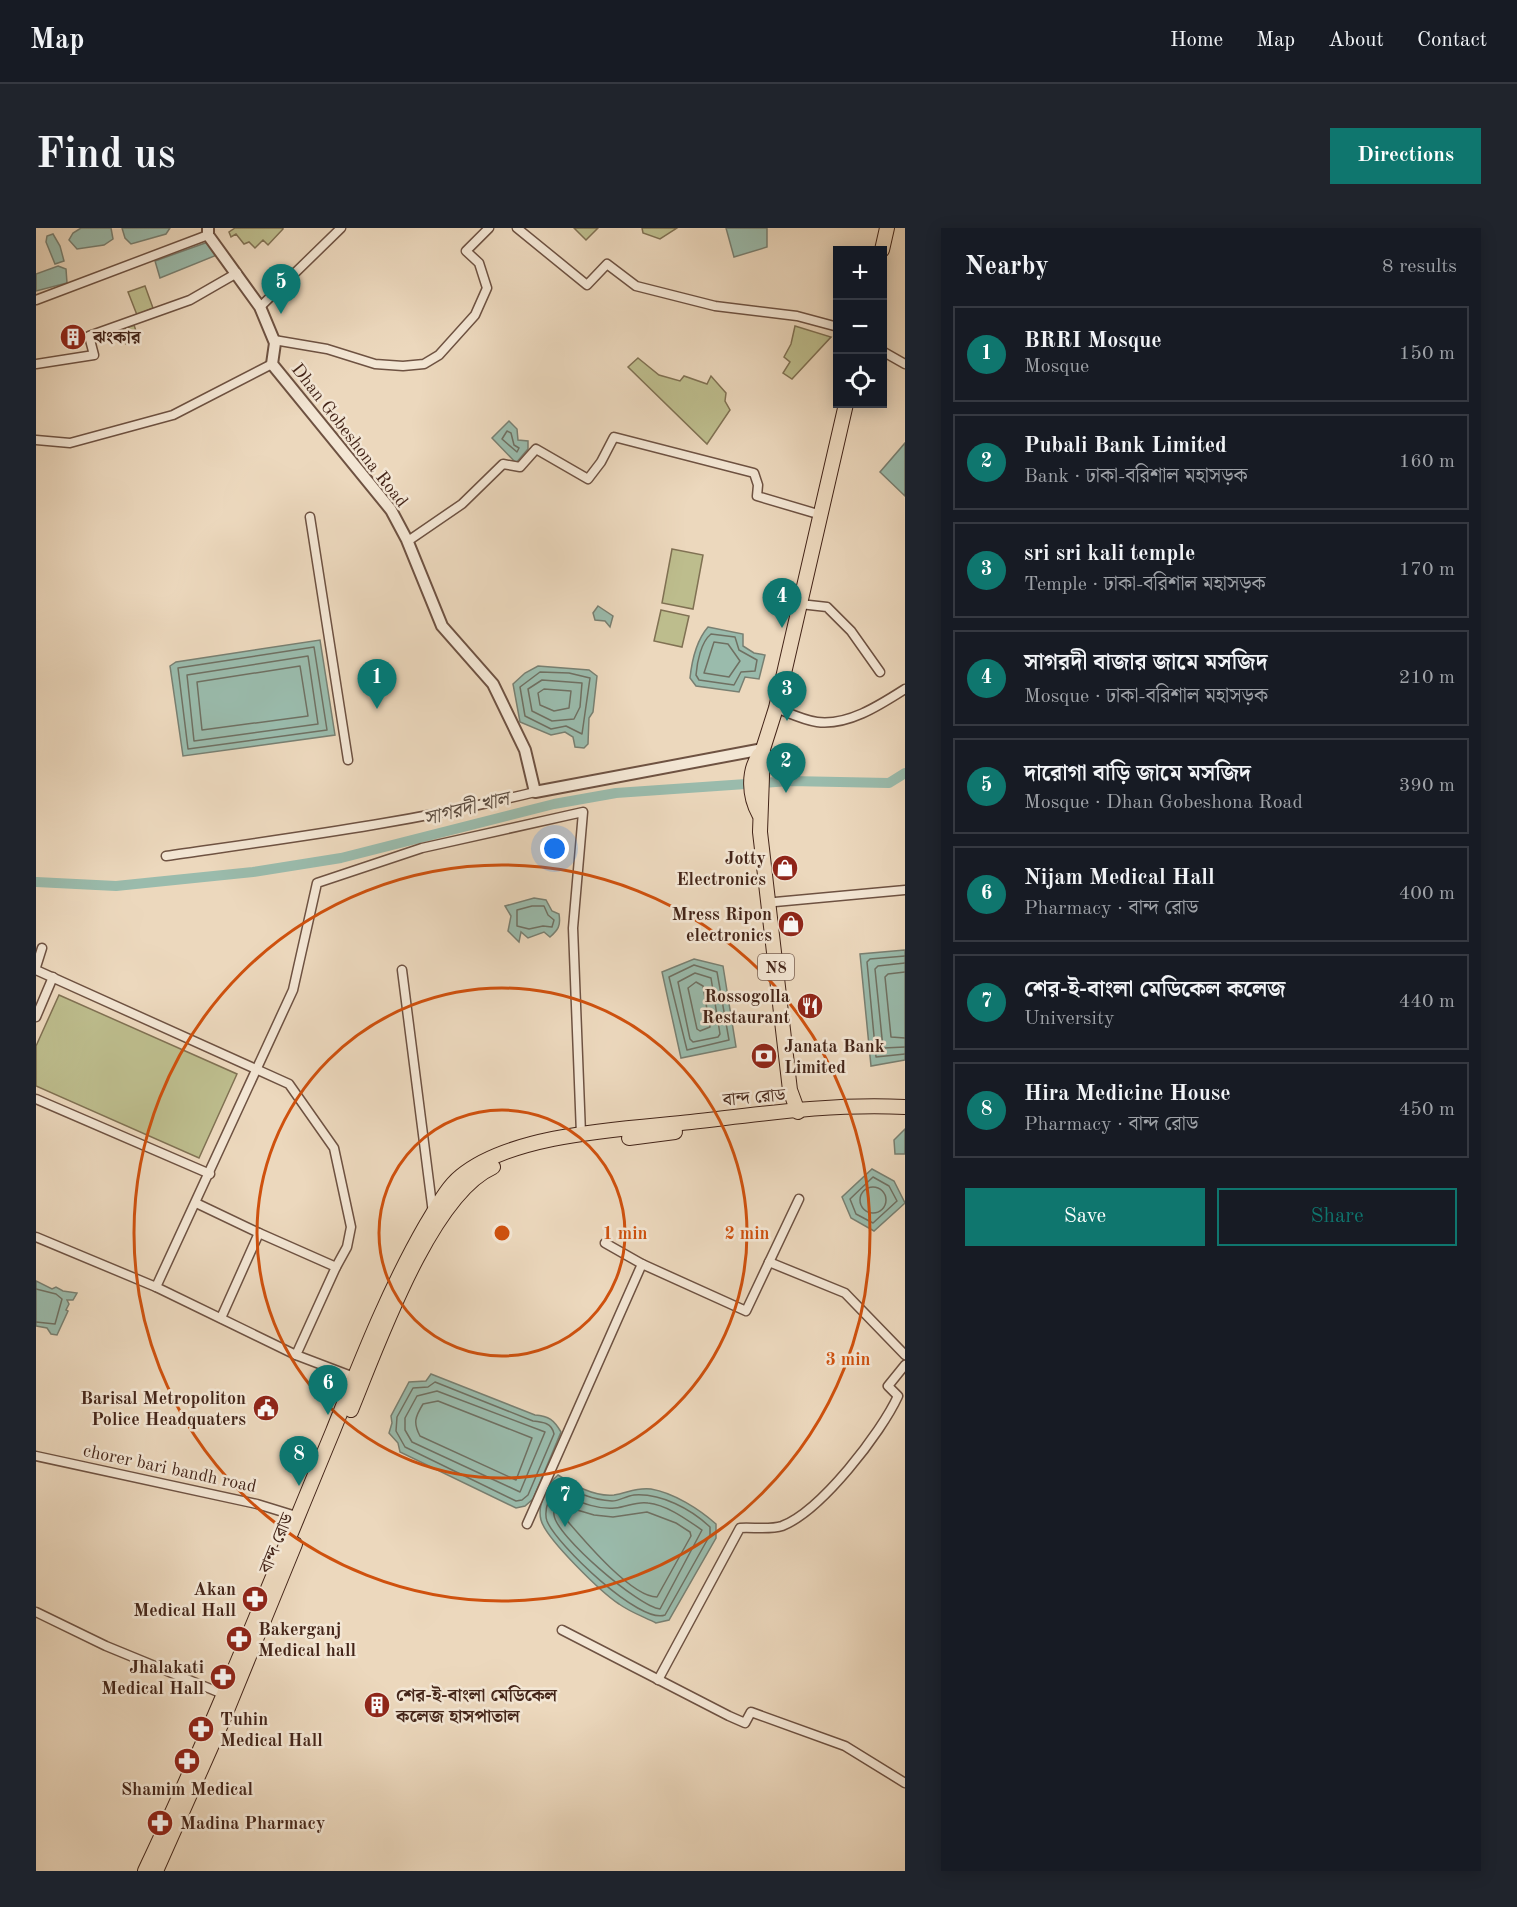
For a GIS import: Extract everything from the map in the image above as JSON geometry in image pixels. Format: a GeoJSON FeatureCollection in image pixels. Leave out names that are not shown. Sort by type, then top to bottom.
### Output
{"type":"FeatureCollection","features":[{"type":"Feature","properties":{"kind":"highway"},"geometry":{"type":"LineString","coordinates":[[883,246],[887,228]]}},
{"type":"Feature","properties":{"kind":"highway"},"geometry":{"type":"LineString","coordinates":[[763,748],[776,708],[845,408]]}},
{"type":"Feature","properties":{"kind":"highway","name":"N8"},"geometry":{"type":"LineString","coordinates":[[763,748],[760,832],[790,1090],[798,1112]]}},
{"type":"Feature","properties":{"kind":"highway","name":"N8"},"geometry":{"type":"LineString","coordinates":[[762,794],[762,821],[768,832],[798,1112]]}},
{"type":"Feature","properties":{"kind":"highway"},"geometry":{"type":"LineString","coordinates":[[798,1112],[867,1106],[905,1107]]}},
{"type":"Feature","properties":{"kind":"highway","name":"বান্দ রোড"},"geometry":{"type":"LineString","coordinates":[[145,1871],[161,1849],[358,1379],[403,1265],[433,1214],[458,1178],[474,1166],[498,1155],[581,1134],[798,1112]]}},
{"type":"Feature","properties":{"kind":"highway","name":"বান্দ রোড"},"geometry":{"type":"LineString","coordinates":[[156,1871],[161,1849],[296,1516],[358,1379],[429,1236],[459,1194],[482,1172],[507,1162],[581,1143],[719,1126],[798,1112]]}},
{"type":"Feature","properties":{"kind":"street"},"geometry":{"type":"LineString","coordinates":[[260,306],[341,228]]}},
{"type":"Feature","properties":{"kind":"street"},"geometry":{"type":"LineString","coordinates":[[274,340],[327,349],[375,364],[403,366],[424,364],[439,355],[475,315],[487,288],[479,263],[466,251],[489,228]]}},
{"type":"Feature","properties":{"kind":"street"},"geometry":{"type":"LineString","coordinates":[[517,228],[587,285],[608,264],[636,286],[715,306],[797,316],[833,326]]}},
{"type":"Feature","properties":{"kind":"street"},"geometry":{"type":"LineString","coordinates":[[36,300],[208,232]]}},
{"type":"Feature","properties":{"kind":"street","name":"Dhan Gobeshona Road"},"geometry":{"type":"LineString","coordinates":[[208,232],[260,306],[274,340],[272,364],[391,510],[408,541],[442,626],[493,684],[525,750],[535,792]]}},
{"type":"Feature","properties":{"kind":"street"},"geometry":{"type":"LineString","coordinates":[[36,364],[94,356],[89,336],[190,300],[237,273]]}},
{"type":"Feature","properties":{"kind":"street"},"geometry":{"type":"LineString","coordinates":[[887,354],[905,364]]}},
{"type":"Feature","properties":{"kind":"street"},"geometry":{"type":"LineString","coordinates":[[36,440],[70,443],[173,415],[272,364]]}},
{"type":"Feature","properties":{"kind":"street"},"geometry":{"type":"LineString","coordinates":[[408,541],[462,504],[503,464],[520,467],[536,449],[588,479],[601,462],[614,437],[754,473],[758,485],[757,496],[821,514]]}},
{"type":"Feature","properties":{"kind":"street"},"geometry":{"type":"LineString","coordinates":[[309,517],[348,760]]}},
{"type":"Feature","properties":{"kind":"street"},"geometry":{"type":"LineString","coordinates":[[800,604],[827,607],[851,631],[880,672]]}},
{"type":"Feature","properties":{"kind":"street"},"geometry":{"type":"LineString","coordinates":[[776,708],[817,722],[836,721],[869,710],[905,689]]}},
{"type":"Feature","properties":{"kind":"street"},"geometry":{"type":"LineString","coordinates":[[166,856],[348,830],[467,809],[535,792],[763,748]]}},
{"type":"Feature","properties":{"kind":"street"},"geometry":{"type":"LineString","coordinates":[[156,1287],[293,990],[317,883],[422,848],[583,812],[573,928],[581,1134]]}},
{"type":"Feature","properties":{"kind":"street"},"geometry":{"type":"LineString","coordinates":[[775,902],[905,890]]}},
{"type":"Feature","properties":{"kind":"street"},"geometry":{"type":"LineString","coordinates":[[42,948],[36,969],[289,1084],[334,1148],[351,1227],[347,1247],[296,1355]]}},
{"type":"Feature","properties":{"kind":"street"},"geometry":{"type":"LineString","coordinates":[[402,970],[433,1214]]}},
{"type":"Feature","properties":{"kind":"street"},"geometry":{"type":"LineString","coordinates":[[36,1017],[53,977]]}},
{"type":"Feature","properties":{"kind":"street"},"geometry":{"type":"LineString","coordinates":[[36,1099],[210,1174]]}},
{"type":"Feature","properties":{"kind":"street"},"geometry":{"type":"LineString","coordinates":[[605,1243],[642,1264],[746,1311],[799,1199]]}},
{"type":"Feature","properties":{"kind":"street"},"geometry":{"type":"LineString","coordinates":[[196,1203],[336,1267]]}},
{"type":"Feature","properties":{"kind":"street"},"geometry":{"type":"LineString","coordinates":[[221,1318],[259,1233]]}},
{"type":"Feature","properties":{"kind":"street"},"geometry":{"type":"LineString","coordinates":[[36,1237],[156,1287],[296,1355],[358,1379]]}},
{"type":"Feature","properties":{"kind":"street"},"geometry":{"type":"LineString","coordinates":[[769,1262],[845,1293],[905,1355]]}},
{"type":"Feature","properties":{"kind":"street"},"geometry":{"type":"LineString","coordinates":[[527,1524],[642,1264]]}},
{"type":"Feature","properties":{"kind":"street"},"geometry":{"type":"LineString","coordinates":[[658,1680],[740,1528],[779,1527],[804,1511],[832,1485],[884,1423],[898,1396],[888,1386],[905,1365]]}},
{"type":"Feature","properties":{"kind":"street","name":"chorer bari bandh road"},"geometry":{"type":"LineString","coordinates":[[36,1456],[257,1504],[296,1516]]}},
{"type":"Feature","properties":{"kind":"street"},"geometry":{"type":"LineString","coordinates":[[37,1614],[106,1646],[223,1694]]}},
{"type":"Feature","properties":{"kind":"street"},"geometry":{"type":"LineString","coordinates":[[562,1630],[745,1723],[751,1712],[845,1746],[905,1783]]}},
{"type":"Feature","properties":{"kind":"green space"},"geometry":{"type":"Polygon","coordinates":[[[235,228],[283,229],[268,245],[263,240],[255,248],[249,242],[244,244],[236,234],[231,237],[229,232],[235,228]]]}},
{"type":"Feature","properties":{"kind":"green space"},"geometry":{"type":"Polygon","coordinates":[[[574,228],[598,228],[586,240],[574,228]]]}},
{"type":"Feature","properties":{"kind":"green space"},"geometry":{"type":"Polygon","coordinates":[[[642,228],[677,228],[660,239],[643,233],[642,228]]]}},
{"type":"Feature","properties":{"kind":"green space"},"geometry":{"type":"Polygon","coordinates":[[[145,286],[153,308],[137,315],[128,292],[145,286]]]}},
{"type":"Feature","properties":{"kind":"green space"},"geometry":{"type":"Polygon","coordinates":[[[134,325],[139,340],[126,344],[121,330],[134,325]]]}},
{"type":"Feature","properties":{"kind":"green space"},"geometry":{"type":"Polygon","coordinates":[[[795,326],[831,337],[792,379],[783,373],[790,362],[784,357],[791,344],[795,326]]]}},
{"type":"Feature","properties":{"kind":"green space"},"geometry":{"type":"Polygon","coordinates":[[[638,358],[659,375],[680,381],[684,376],[707,384],[711,376],[726,393],[725,401],[730,410],[707,444],[628,367],[638,358]]]}},
{"type":"Feature","properties":{"kind":"green space"},"geometry":{"type":"Polygon","coordinates":[[[672,549],[703,555],[693,609],[662,603],[672,549]]]}},
{"type":"Feature","properties":{"kind":"green space"},"geometry":{"type":"Polygon","coordinates":[[[661,610],[689,616],[682,647],[654,641],[661,610]]]}},
{"type":"Feature","properties":{"kind":"green space"},"geometry":{"type":"Polygon","coordinates":[[[59,995],[237,1074],[199,1158],[36,1086],[36,1046],[59,995]]]}},
{"type":"Feature","properties":{"kind":"water"},"geometry":{"type":"Polygon","coordinates":[[[81,228],[111,228],[113,239],[104,245],[77,249],[69,240],[73,233],[81,228]]]}},
{"type":"Feature","properties":{"kind":"water"},"geometry":{"type":"Polygon","coordinates":[[[122,228],[170,228],[166,234],[131,244],[125,238],[122,228]]]}},
{"type":"Feature","properties":{"kind":"water"},"geometry":{"type":"Polygon","coordinates":[[[726,228],[767,228],[767,247],[734,257],[726,228]]]}},
{"type":"Feature","properties":{"kind":"water"},"geometry":{"type":"Polygon","coordinates":[[[53,234],[60,246],[64,261],[55,264],[46,242],[47,236],[53,234]]]}},
{"type":"Feature","properties":{"kind":"water"},"geometry":{"type":"Polygon","coordinates":[[[208,242],[217,255],[160,278],[155,261],[208,242]]]}},
{"type":"Feature","properties":{"kind":"water"},"geometry":{"type":"Polygon","coordinates":[[[58,266],[66,269],[67,283],[36,291],[36,274],[58,266]]]}},
{"type":"Feature","properties":{"kind":"water"},"geometry":{"type":"Polygon","coordinates":[[[509,421],[517,429],[518,440],[528,441],[528,449],[516,463],[492,438],[509,421]]]}},
{"type":"Feature","properties":{"kind":"water"},"geometry":{"type":"Polygon","coordinates":[[[905,443],[905,496],[880,472],[905,443]]]}},
{"type":"Feature","properties":{"kind":"water"},"geometry":{"type":"Polygon","coordinates":[[[598,606],[613,616],[610,627],[605,621],[595,620],[593,613],[598,606]]]}},
{"type":"Feature","properties":{"kind":"water"},"geometry":{"type":"Polygon","coordinates":[[[708,627],[743,634],[743,646],[754,653],[765,655],[759,679],[745,677],[739,692],[696,686],[690,678],[692,664],[698,644],[708,627]]]}},
{"type":"Feature","properties":{"kind":"water"},"geometry":{"type":"Polygon","coordinates":[[[320,640],[335,735],[183,756],[170,666],[176,662],[320,640]]]}},
{"type":"Feature","properties":{"kind":"water"},"geometry":{"type":"Polygon","coordinates":[[[538,666],[589,670],[597,676],[593,712],[589,718],[588,744],[584,748],[575,747],[573,737],[565,732],[551,735],[520,722],[513,684],[525,673],[538,666]]]}},
{"type":"Feature","properties":{"kind":"water"},"geometry":{"type":"Polygon","coordinates":[[[534,898],[546,900],[552,911],[559,914],[560,922],[550,937],[544,932],[528,938],[521,932],[519,942],[508,931],[511,916],[505,906],[534,898]]]}},
{"type":"Feature","properties":{"kind":"water"},"geometry":{"type":"Polygon","coordinates":[[[905,950],[905,1060],[871,1066],[860,954],[905,950]]]}},
{"type":"Feature","properties":{"kind":"water"},"geometry":{"type":"Polygon","coordinates":[[[694,959],[723,966],[736,1047],[681,1058],[662,972],[694,959]]]}},
{"type":"Feature","properties":{"kind":"water"},"geometry":{"type":"Polygon","coordinates":[[[905,1129],[905,1154],[895,1154],[894,1140],[905,1129]]]}},
{"type":"Feature","properties":{"kind":"water"},"geometry":{"type":"Polygon","coordinates":[[[872,1169],[894,1181],[905,1203],[874,1231],[851,1218],[842,1197],[872,1169]]]}},
{"type":"Feature","properties":{"kind":"water"},"geometry":{"type":"Polygon","coordinates":[[[36,1281],[52,1289],[56,1287],[63,1291],[77,1293],[73,1300],[67,1300],[69,1304],[66,1310],[68,1311],[57,1335],[51,1334],[47,1328],[36,1326],[36,1281]]]}},
{"type":"Feature","properties":{"kind":"water"},"geometry":{"type":"Polygon","coordinates":[[[431,1374],[535,1415],[544,1416],[561,1432],[533,1499],[525,1506],[516,1508],[400,1452],[398,1443],[389,1433],[392,1423],[391,1416],[409,1382],[426,1381],[431,1374]]]}},
{"type":"Feature","properties":{"kind":"water"},"geometry":{"type":"Polygon","coordinates":[[[558,1475],[577,1486],[599,1494],[614,1495],[641,1489],[660,1491],[686,1502],[716,1524],[716,1538],[669,1620],[656,1623],[619,1604],[588,1578],[553,1540],[541,1520],[540,1508],[547,1490],[558,1475]]]}},
{"type":"Feature","properties":{"kind":"waterway","name":"সাগরদী খাল"},"geometry":{"type":"LineString","coordinates":[[36,882],[116,886],[253,872],[341,858],[554,804],[616,793],[790,781],[889,783],[905,773]]}},
{"type":"Feature","properties":{"kind":"place","name":"দারোগা বাড়ি জামে মসজিদ"},"geometry":{"type":"Point","coordinates":[281,314]}},
{"type":"Feature","properties":{"kind":"place","name":"ঝংকার"},"geometry":{"type":"Point","coordinates":[73,337]}},
{"type":"Feature","properties":{"kind":"place","name":"সাগরদী বাজার জামে মসজিদ"},"geometry":{"type":"Point","coordinates":[782,628]}},
{"type":"Feature","properties":{"kind":"place","name":"BRRI Mosque"},"geometry":{"type":"Point","coordinates":[377,709]}},
{"type":"Feature","properties":{"kind":"place","name":"sri sri kali temple"},"geometry":{"type":"Point","coordinates":[787,721]}},
{"type":"Feature","properties":{"kind":"place","name":"Pubali Bank Limited"},"geometry":{"type":"Point","coordinates":[786,793]}},
{"type":"Feature","properties":{"kind":"place","name":"Jotty Electronics"},"geometry":{"type":"Point","coordinates":[785,868]}},
{"type":"Feature","properties":{"kind":"place","name":"Mress Ripon electronics"},"geometry":{"type":"Point","coordinates":[791,924]}},
{"type":"Feature","properties":{"kind":"place","name":"Rossogolla Restaurant"},"geometry":{"type":"Point","coordinates":[810,1006]}},
{"type":"Feature","properties":{"kind":"place","name":"Janata Bank Limited"},"geometry":{"type":"Point","coordinates":[764,1056]}},
{"type":"Feature","properties":{"kind":"place","name":"Barisal Metropoliton Police Headquaters"},"geometry":{"type":"Point","coordinates":[266,1408]}},
{"type":"Feature","properties":{"kind":"place","name":"Nijam Medical Hall"},"geometry":{"type":"Point","coordinates":[328,1415]}},
{"type":"Feature","properties":{"kind":"place","name":"Hira Medicine House"},"geometry":{"type":"Point","coordinates":[299,1486]}},
{"type":"Feature","properties":{"kind":"place","name":"শের-ই-বাংলা মেডিকেল কলেজ"},"geometry":{"type":"Point","coordinates":[565,1527]}},
{"type":"Feature","properties":{"kind":"place","name":"Akan Medical Hall"},"geometry":{"type":"Point","coordinates":[255,1599]}},
{"type":"Feature","properties":{"kind":"place","name":"Bakerganj Medical hall"},"geometry":{"type":"Point","coordinates":[239,1639]}},
{"type":"Feature","properties":{"kind":"place","name":"Jhalakati Medical Hall"},"geometry":{"type":"Point","coordinates":[223,1677]}},
{"type":"Feature","properties":{"kind":"place","name":"শের-ই-বাংলা মেডিকেল কলেজ হাসপাতাল"},"geometry":{"type":"Point","coordinates":[377,1705]}},
{"type":"Feature","properties":{"kind":"place","name":"Tuhin Medical Hall"},"geometry":{"type":"Point","coordinates":[201,1729]}},
{"type":"Feature","properties":{"kind":"place","name":"Shamim Medical"},"geometry":{"type":"Point","coordinates":[187,1761]}},
{"type":"Feature","properties":{"kind":"place","name":"Madina Pharmacy"},"geometry":{"type":"Point","coordinates":[160,1823]}}]}
